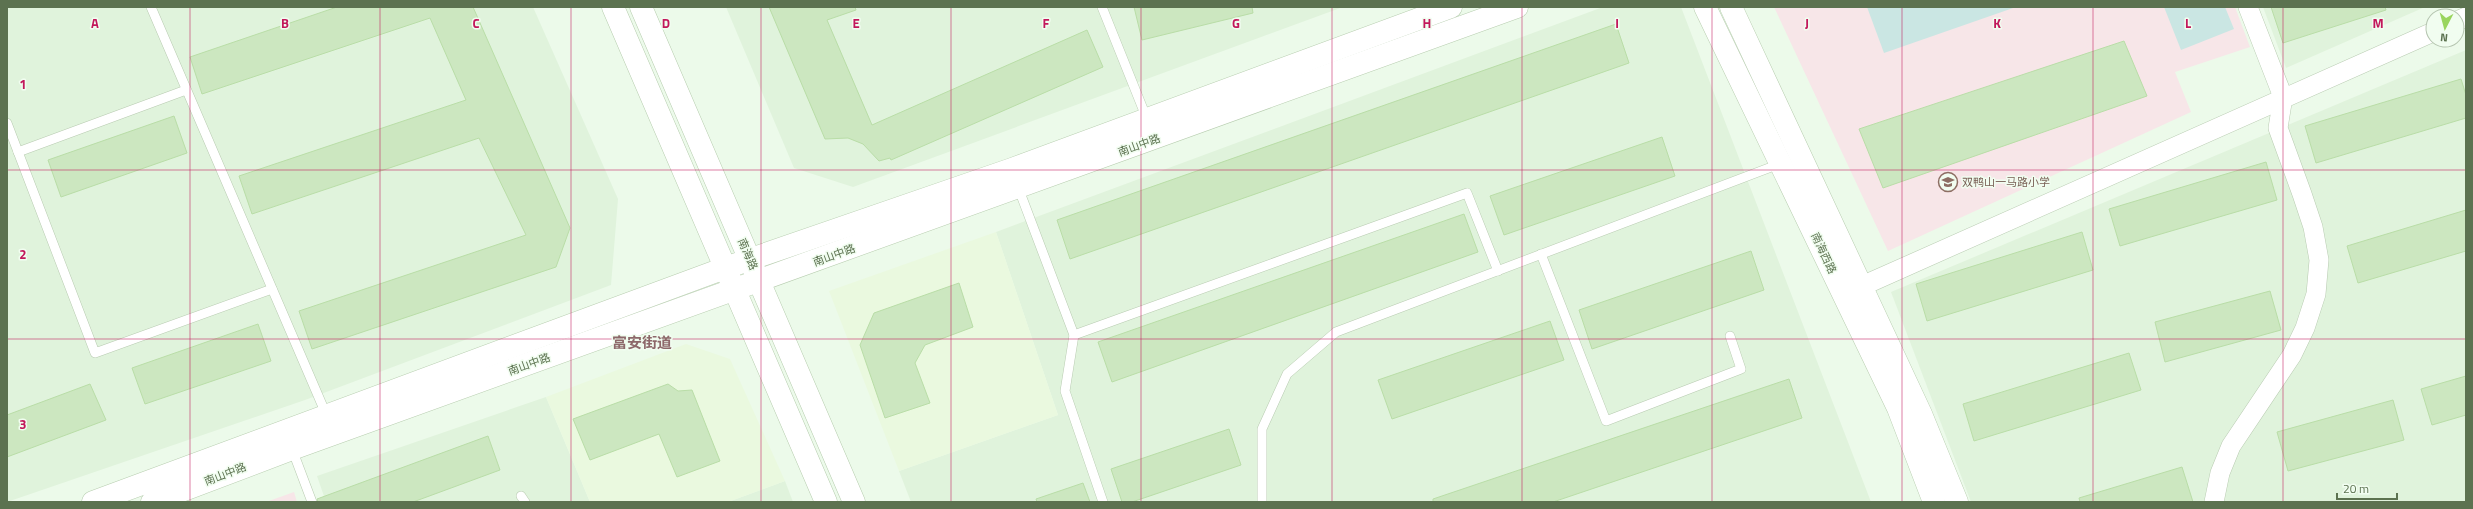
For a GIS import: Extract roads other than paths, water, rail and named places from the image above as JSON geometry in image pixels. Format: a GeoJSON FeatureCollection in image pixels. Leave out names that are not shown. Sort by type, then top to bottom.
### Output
{"type":"FeatureCollection","features":[{"type":"Feature","properties":{"kind":"street"},"geometry":{"type":"LineString","coordinates":[[613,7],[826,502]]}},
{"type":"Feature","properties":{"kind":"street","name":"南海路"},"geometry":{"type":"LineString","coordinates":[[641,7],[854,502]]}},
{"type":"Feature","properties":{"kind":"street","name":"南山中路"},"geometry":{"type":"LineString","coordinates":[[152,502],[292,449],[759,281],[1015,178],[1147,119],[1451,7]]}},
{"type":"Feature","properties":{"kind":"street","name":"南山中路"},"geometry":{"type":"LineString","coordinates":[[93,502],[326,414],[750,259],[1015,178],[1517,7]]}},
{"type":"Feature","properties":{"kind":"street","name":"南海西路"},"geometry":{"type":"LineString","coordinates":[[1705,7],[1862,286],[1921,414],[1957,502]]}},
{"type":"Feature","properties":{"kind":"street","name":"南海西路"},"geometry":{"type":"LineString","coordinates":[[1731,7],[1791,159],[1898,408],[1934,502]]}},
{"type":"Feature","properties":{"kind":"street"},"geometry":{"type":"LineString","coordinates":[[2214,502],[2220,473],[2231,446],[2292,355],[2304,328],[2316,294],[2319,260],[2313,227],[2278,128],[2283,97],[2248,7]]}},
{"type":"Feature","properties":{"kind":"street"},"geometry":{"type":"LineString","coordinates":[[1862,286],[2283,97],[2425,35]]}},
{"type":"Feature","properties":{"kind":"lane"},"geometry":{"type":"LineString","coordinates":[[150,7],[326,414]]}},
{"type":"Feature","properties":{"kind":"lane"},"geometry":{"type":"LineString","coordinates":[[1102,7],[1147,119]]}},
{"type":"Feature","properties":{"kind":"lane"},"geometry":{"type":"LineString","coordinates":[[18,152],[186,90]]}},
{"type":"Feature","properties":{"kind":"lane"},"geometry":{"type":"LineString","coordinates":[[7,123],[95,353],[272,289]]}},
{"type":"Feature","properties":{"kind":"lane"},"geometry":{"type":"LineString","coordinates":[[1262,502],[1262,429],[1287,374],[1336,332],[1791,159]]}},
{"type":"Feature","properties":{"kind":"lane"},"geometry":{"type":"LineString","coordinates":[[1015,178],[1074,335],[1065,391],[1103,502]]}},
{"type":"Feature","properties":{"kind":"lane"},"geometry":{"type":"LineString","coordinates":[[1074,335],[1467,193],[1498,271]]}},
{"type":"Feature","properties":{"kind":"lane"},"geometry":{"type":"LineString","coordinates":[[1541,254],[1606,421],[1741,369],[1730,336]]}},
{"type":"Feature","properties":{"kind":"lane"},"geometry":{"type":"LineString","coordinates":[[292,449],[312,502]]}},
{"type":"Feature","properties":{"kind":"place","name":"双鸭山一马路小学"},"geometry":{"type":"Point","coordinates":[1948,182]}},
{"type":"Feature","properties":{"kind":"district","name":"富安街道"},"geometry":{"type":"Point","coordinates":[642,342]}}]}
